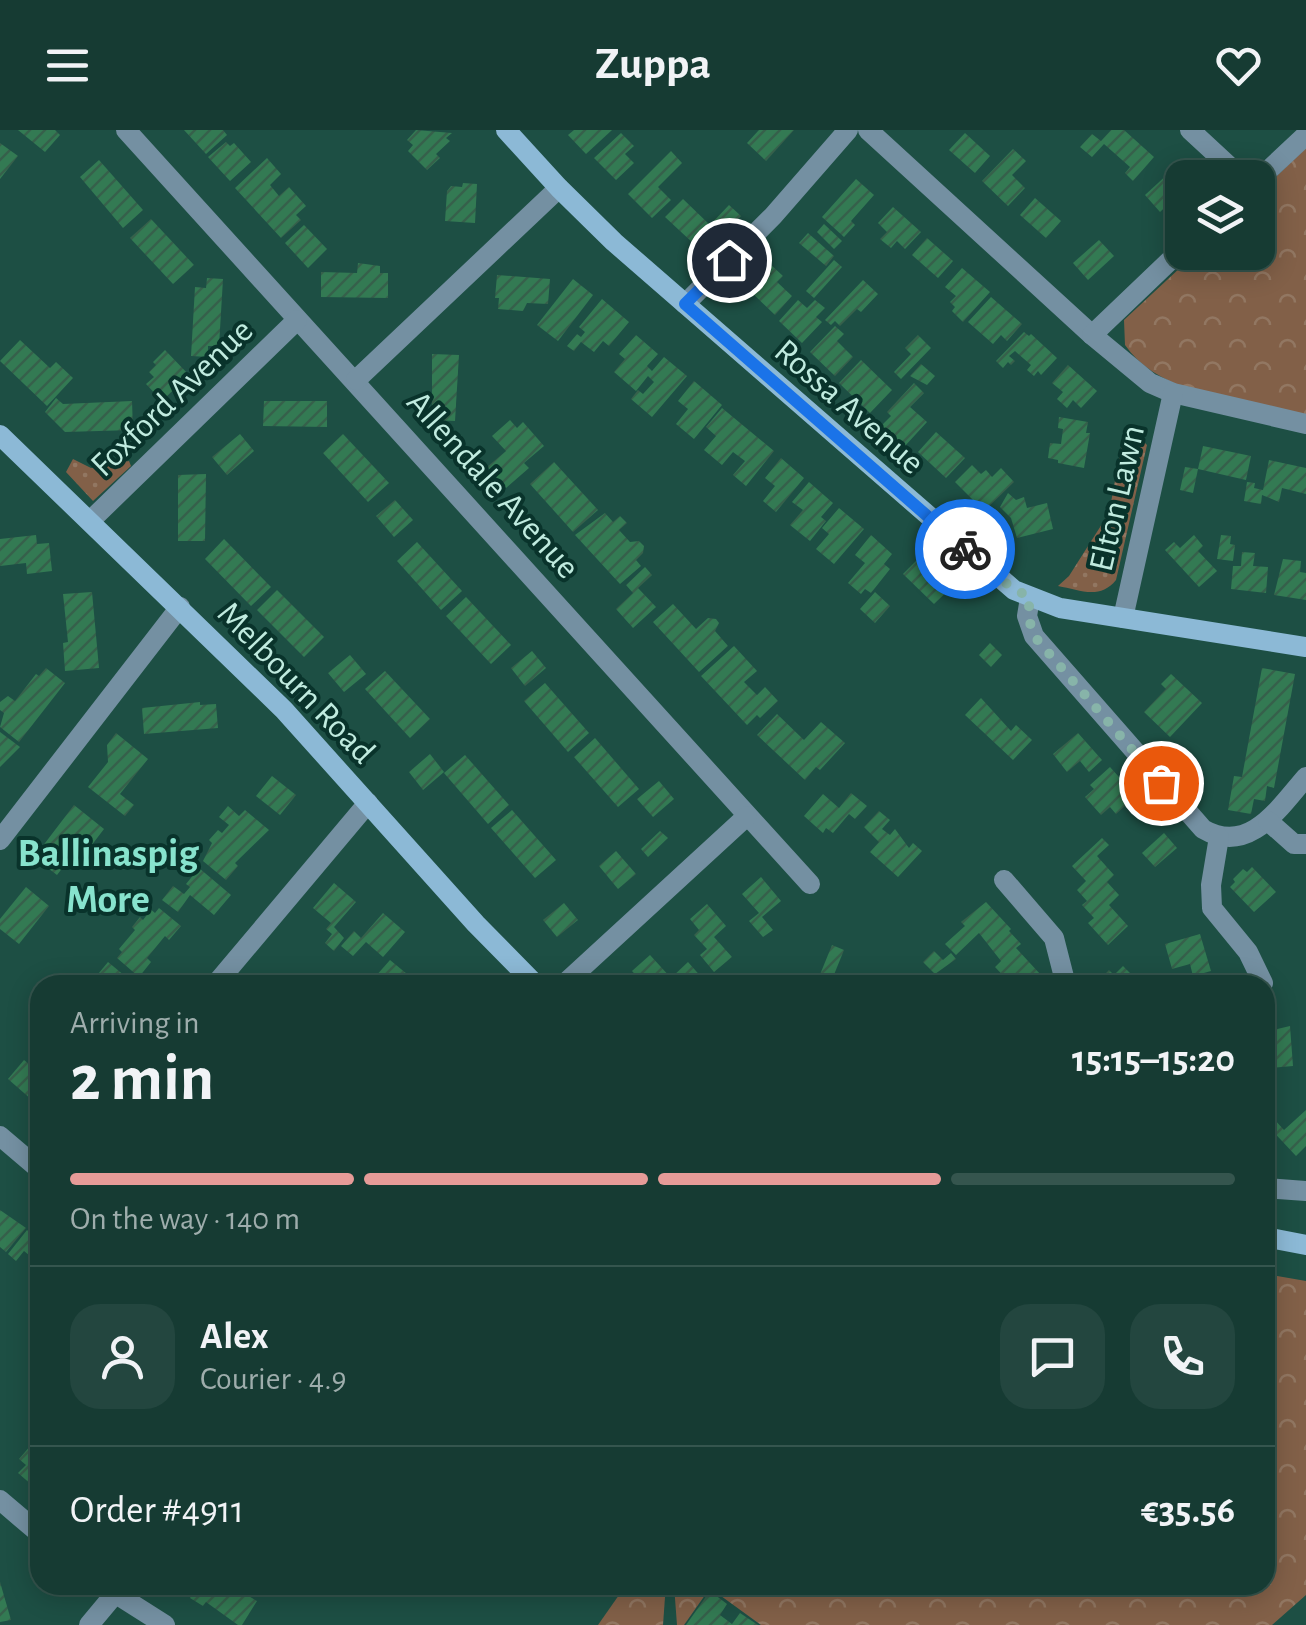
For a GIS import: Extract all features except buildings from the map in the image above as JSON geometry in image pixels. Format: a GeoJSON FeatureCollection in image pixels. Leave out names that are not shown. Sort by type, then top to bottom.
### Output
{"type":"FeatureCollection","features":[{"type":"Feature","properties":{"kind":"street","name":"Allendale Avenue"},"geometry":{"type":"LineString","coordinates":[[126,130],[810,884]]}},
{"type":"Feature","properties":{"kind":"street","name":"Rossa Avenue"},"geometry":{"type":"LineString","coordinates":[[506,130],[558,188],[685,304],[989,570],[1030,598],[1060,608],[1306,647]]}},
{"type":"Feature","properties":{"kind":"street"},"geometry":{"type":"LineString","coordinates":[[685,304],[773,216],[848,130]]}},
{"type":"Feature","properties":{"kind":"street","name":"Elton Lawn"},"geometry":{"type":"LineString","coordinates":[[868,130],[1092,335],[1150,383],[1173,393],[1306,424]]}},
{"type":"Feature","properties":{"kind":"street"},"geometry":{"type":"LineString","coordinates":[[1190,130],[1222,160]]}},
{"type":"Feature","properties":{"kind":"street"},"geometry":{"type":"LineString","coordinates":[[1275,164],[1306,135]]}},
{"type":"Feature","properties":{"kind":"street"},"geometry":{"type":"LineString","coordinates":[[356,380],[558,188]]}},
{"type":"Feature","properties":{"kind":"street"},"geometry":{"type":"LineString","coordinates":[[1092,335],[1165,265]]}},
{"type":"Feature","properties":{"kind":"street","name":"Foxford Avenue"},"geometry":{"type":"LineString","coordinates":[[90,521],[297,320]]}},
{"type":"Feature","properties":{"kind":"street","name":"Elton Lawn"},"geometry":{"type":"LineString","coordinates":[[1123,618],[1173,393]]}},
{"type":"Feature","properties":{"kind":"street","name":"Melbourn Road"},"geometry":{"type":"LineString","coordinates":[[3,445],[90,521],[284,710],[526,975]]}},
{"type":"Feature","properties":{"kind":"street"},"geometry":{"type":"LineString","coordinates":[[1030,598],[1028,616],[1034,636],[1203,828],[1220,837],[1246,836],[1268,821],[1306,777]]}},
{"type":"Feature","properties":{"kind":"street"},"geometry":{"type":"LineString","coordinates":[[0,840],[180,607]]}},
{"type":"Feature","properties":{"kind":"street"},"geometry":{"type":"LineString","coordinates":[[223,975],[368,803]]}},
{"type":"Feature","properties":{"kind":"street"},"geometry":{"type":"LineString","coordinates":[[574,975],[746,816]]}},
{"type":"Feature","properties":{"kind":"street"},"geometry":{"type":"LineString","coordinates":[[1268,821],[1294,844],[1306,844]]}},
{"type":"Feature","properties":{"kind":"street"},"geometry":{"type":"LineString","coordinates":[[1220,837],[1211,885],[1212,908],[1248,952],[1260,975]]}},
{"type":"Feature","properties":{"kind":"street"},"geometry":{"type":"LineString","coordinates":[[1004,880],[1054,938],[1064,975]]}},
{"type":"Feature","properties":{"kind":"street"},"geometry":{"type":"LineString","coordinates":[[0,1136],[30,1162]]}},
{"type":"Feature","properties":{"kind":"street"},"geometry":{"type":"LineString","coordinates":[[1275,1189],[1306,1191]]}},
{"type":"Feature","properties":{"kind":"street"},"geometry":{"type":"LineString","coordinates":[[1275,1239],[1306,1245]]}},
{"type":"Feature","properties":{"kind":"street"},"geometry":{"type":"LineString","coordinates":[[0,1500],[30,1526]]}},
{"type":"Feature","properties":{"kind":"street"},"geometry":{"type":"LineString","coordinates":[[89,1625],[105,1595]]}},
{"type":"Feature","properties":{"kind":"street"},"geometry":{"type":"LineString","coordinates":[[116,1595],[165,1625]]}},
{"type":"Feature","properties":{"kind":"green space"},"geometry":{"type":"Polygon","coordinates":[[[1306,148],[1306,416],[1182,387],[1140,362],[1125,345],[1124,320],[1178,270],[1275,270],[1275,178],[1306,148]]]}},
{"type":"Feature","properties":{"kind":"green space"},"geometry":{"type":"Polygon","coordinates":[[[1123,438],[1140,438],[1147,445],[1116,580],[1096,592],[1058,586],[1069,576],[1109,513],[1123,438]]]}},
{"type":"Feature","properties":{"kind":"green space"},"geometry":{"type":"Polygon","coordinates":[[[73,459],[91,468],[129,461],[131,466],[93,501],[66,472],[73,459]]]}},
{"type":"Feature","properties":{"kind":"green space"},"geometry":{"type":"Polygon","coordinates":[[[1275,1276],[1306,1281],[1306,1595],[1272,1625],[761,1625],[720,1595],[1275,1595],[1275,1276]]]}},
{"type":"Feature","properties":{"kind":"green space"},"geometry":{"type":"Polygon","coordinates":[[[619,1595],[665,1597],[663,1625],[598,1625],[619,1595]]]}},
{"type":"Feature","properties":{"kind":"green space"},"geometry":{"type":"Polygon","coordinates":[[[675,1595],[705,1595],[684,1625],[677,1625],[675,1595]]]}},
{"type":"Feature","properties":{"kind":"way so far"},"geometry":{"type":"LineString","coordinates":[[965,549],[1014,590],[1030,598],[1028,616],[1034,636],[1161,783]]}},
{"type":"Feature","properties":{"kind":"district","name":"Ballinaspig More"},"geometry":{"type":"Point","coordinates":[108,875]}},
{"type":"Feature","properties":{"kind":"route"},"geometry":{"type":"LineString","coordinates":[[729,260],[685,304],[965,549]]}}]}
